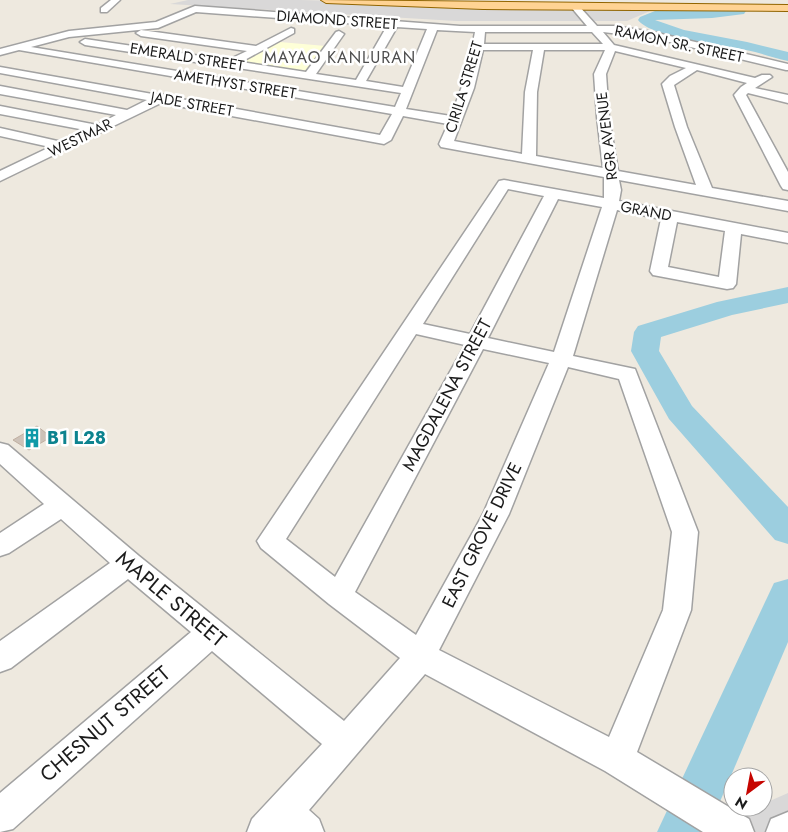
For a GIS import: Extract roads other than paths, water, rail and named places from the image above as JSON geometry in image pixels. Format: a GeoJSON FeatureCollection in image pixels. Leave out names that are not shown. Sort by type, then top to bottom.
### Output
{"type":"FeatureCollection","features":[{"type":"Feature","properties":{"kind":"main road"},"geometry":{"type":"LineString","coordinates":[[326,0],[419,11],[537,4],[575,7],[788,8]]}},
{"type":"Feature","properties":{"kind":"street"},"geometry":{"type":"LineString","coordinates":[[104,10],[116,0]]}},
{"type":"Feature","properties":{"kind":"street"},"geometry":{"type":"LineString","coordinates":[[575,7],[611,47]]}},
{"type":"Feature","properties":{"kind":"street","name":"DIAMOND STREET"},"geometry":{"type":"LineString","coordinates":[[169,21],[195,9],[393,24],[419,11],[433,27],[480,29]]}},
{"type":"Feature","properties":{"kind":"street"},"geometry":{"type":"LineString","coordinates":[[0,52],[56,37],[92,31],[158,25],[169,21],[188,22]]}},
{"type":"Feature","properties":{"kind":"street"},"geometry":{"type":"LineString","coordinates":[[359,84],[380,36],[393,24]]}},
{"type":"Feature","properties":{"kind":"street"},"geometry":{"type":"LineString","coordinates":[[399,112],[433,27]]}},
{"type":"Feature","properties":{"kind":"street","name":"WESTMAR"},"geometry":{"type":"LineString","coordinates":[[0,177],[296,31],[272,29]]}},
{"type":"Feature","properties":{"kind":"street","name":"RAMON SR. STREET"},"geometry":{"type":"LineString","coordinates":[[480,29],[630,30],[786,67],[751,86]]}},
{"type":"Feature","properties":{"kind":"street","name":"CIRILA STREET"},"geometry":{"type":"LineString","coordinates":[[480,29],[479,47],[456,121],[446,144],[529,160]]}},
{"type":"Feature","properties":{"kind":"street"},"geometry":{"type":"LineString","coordinates":[[118,30],[257,50]]}},
{"type":"Feature","properties":{"kind":"street"},"geometry":{"type":"LineString","coordinates":[[309,76],[339,34]]}},
{"type":"Feature","properties":{"kind":"street","name":"EMERALD STREET"},"geometry":{"type":"LineString","coordinates":[[56,37],[408,91]]}},
{"type":"Feature","properties":{"kind":"street"},"geometry":{"type":"LineString","coordinates":[[479,47],[611,47],[695,67],[788,99]]}},
{"type":"Feature","properties":{"kind":"street","name":"RGR AVENUE"},"geometry":{"type":"LineString","coordinates":[[611,47],[600,74],[612,189]]}},
{"type":"Feature","properties":{"kind":"street","name":"AMETHYST STREET"},"geometry":{"type":"LineString","coordinates":[[14,48],[456,121]]}},
{"type":"Feature","properties":{"kind":"street"},"geometry":{"type":"LineString","coordinates":[[540,48],[531,92],[529,160],[612,189],[706,191],[788,206]]}},
{"type":"Feature","properties":{"kind":"street"},"geometry":{"type":"LineString","coordinates":[[695,67],[674,78],[668,84],[681,127],[706,191]]}},
{"type":"Feature","properties":{"kind":"street","name":"JADE STREET"},"geometry":{"type":"LineString","coordinates":[[0,70],[384,140],[399,112]]}},
{"type":"Feature","properties":{"kind":"street"},"geometry":{"type":"LineString","coordinates":[[751,86],[740,95],[788,186]]}},
{"type":"Feature","properties":{"kind":"street"},"geometry":{"type":"LineString","coordinates":[[0,90],[128,114]]}},
{"type":"Feature","properties":{"kind":"street"},"geometry":{"type":"LineString","coordinates":[[0,110],[98,129]]}},
{"type":"Feature","properties":{"kind":"street"},"geometry":{"type":"LineString","coordinates":[[0,132],[63,146]]}},
{"type":"Feature","properties":{"kind":"street"},"geometry":{"type":"LineString","coordinates":[[0,159],[24,165]]}},
{"type":"Feature","properties":{"kind":"street","name":"GRAND"},"geometry":{"type":"LineString","coordinates":[[411,327],[504,184],[553,194],[612,189],[670,216],[788,238]]}},
{"type":"Feature","properties":{"kind":"street","name":"EAST GROVE DRIVE"},"geometry":{"type":"LineString","coordinates":[[285,825],[346,744],[421,656],[496,514],[561,360],[612,189]]}},
{"type":"Feature","properties":{"kind":"street","name":"MAGDALENA STREET"},"geometry":{"type":"LineString","coordinates":[[339,596],[476,342],[553,194]]}},
{"type":"Feature","properties":{"kind":"street"},"geometry":{"type":"LineString","coordinates":[[670,216],[659,271],[726,284],[733,228]]}},
{"type":"Feature","properties":{"kind":"street"},"geometry":{"type":"LineString","coordinates":[[617,759],[677,610],[685,532],[628,374],[411,327],[270,541],[339,596],[421,656],[617,759],[736,832]]}},
{"type":"Feature","properties":{"kind":"street","name":"MAPLE STREET"},"geometry":{"type":"LineString","coordinates":[[2,458],[63,505],[129,564],[346,744]]}},
{"type":"Feature","properties":{"kind":"street"},"geometry":{"type":"LineString","coordinates":[[0,546],[63,505]]}},
{"type":"Feature","properties":{"kind":"street"},"geometry":{"type":"LineString","coordinates":[[0,658],[129,564]]}},
{"type":"Feature","properties":{"kind":"street","name":"CHESNUT STREET"},"geometry":{"type":"LineString","coordinates":[[0,816],[211,633]]}},
{"type":"Feature","properties":{"kind":"street"},"geometry":{"type":"LineString","coordinates":[[784,832],[788,830]]}},
{"type":"Feature","properties":{"kind":"waterway"},"geometry":{"type":"LineString","coordinates":[[740,11],[712,14],[655,15],[645,20],[682,34],[747,46],[788,57]]}},
{"type":"Feature","properties":{"kind":"waterway"},"geometry":{"type":"LineString","coordinates":[[788,295],[726,308],[648,332],[645,351],[680,412],[788,530]]}},
{"type":"Feature","properties":{"kind":"waterway"},"geometry":{"type":"LineString","coordinates":[[682,832],[788,595]]}},
{"type":"Feature","properties":{"kind":"place","name":"B1 L28"},"geometry":{"type":"Point","coordinates":[32,438]}},
{"type":"Feature","properties":{"kind":"district","name":"MAYAO KANLURAN"},"geometry":{"type":"Point","coordinates":[340,57]}}]}
